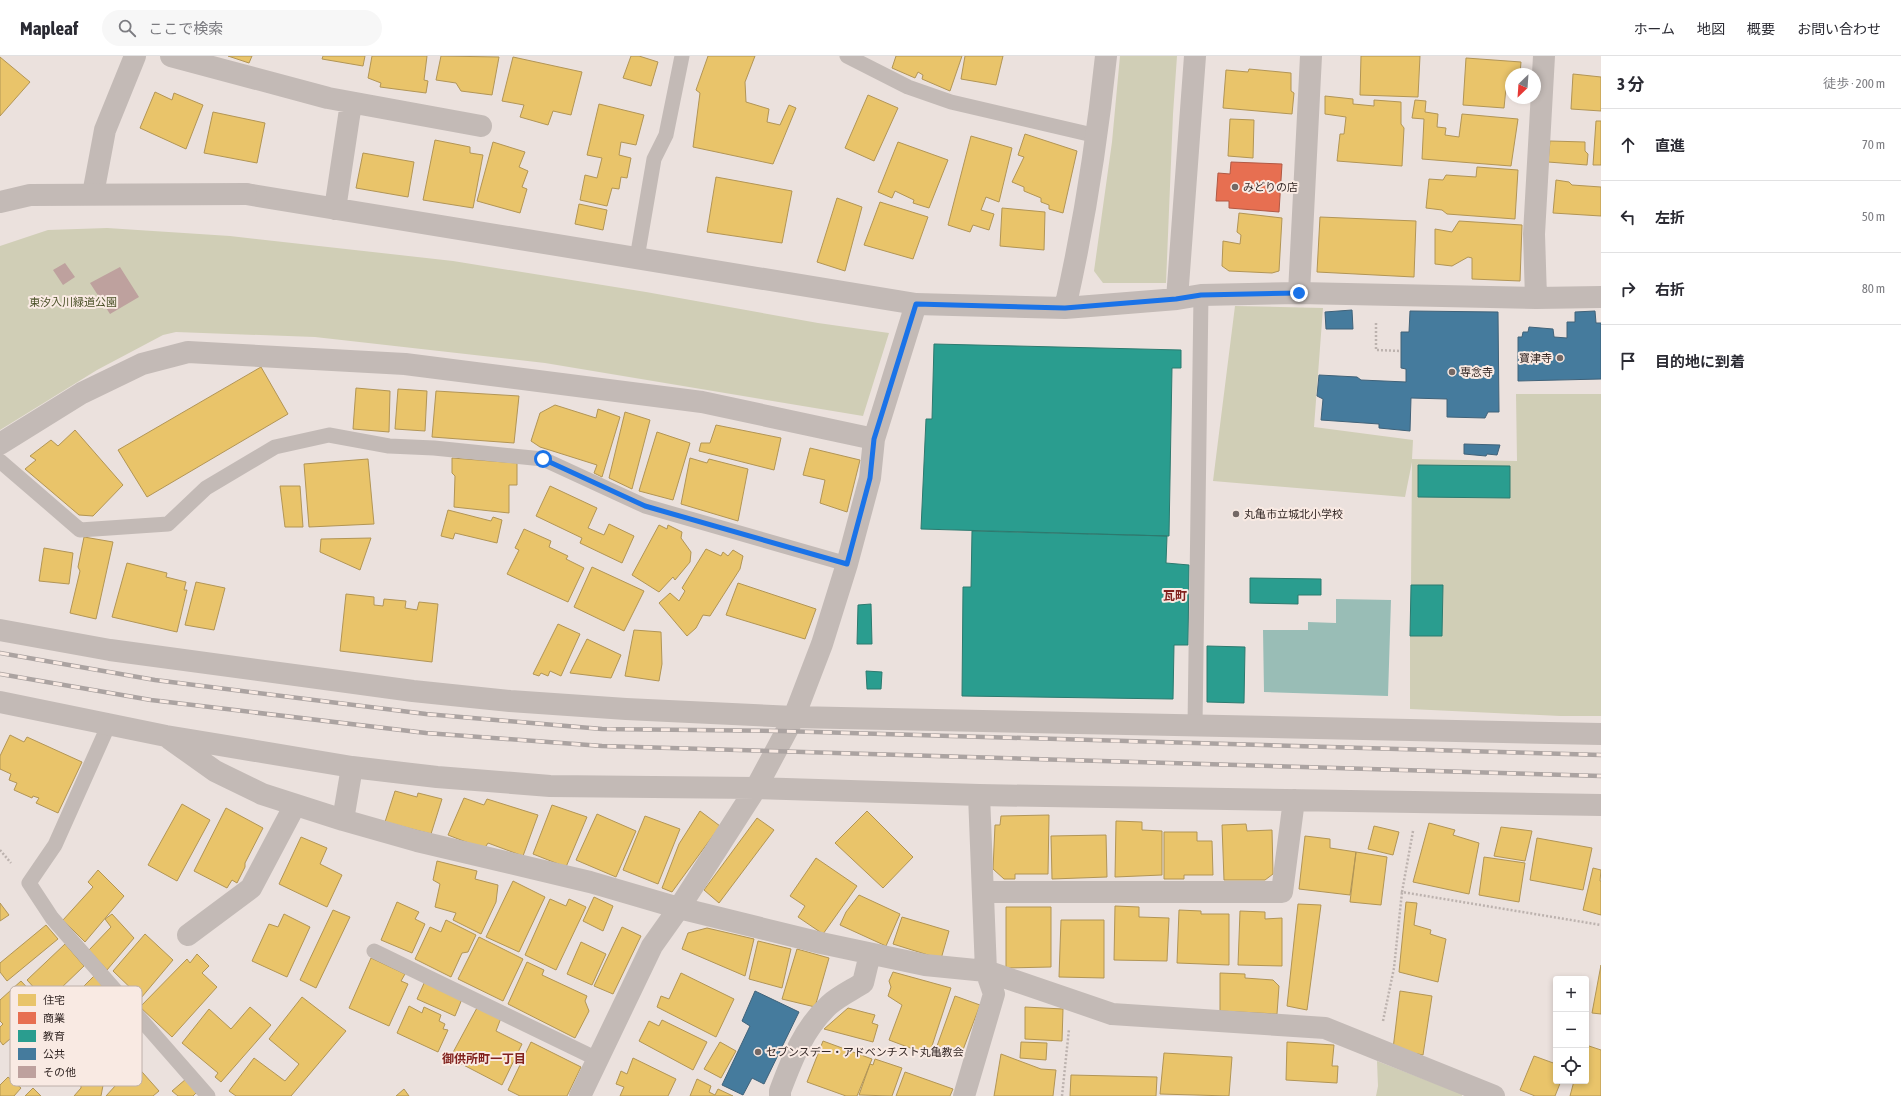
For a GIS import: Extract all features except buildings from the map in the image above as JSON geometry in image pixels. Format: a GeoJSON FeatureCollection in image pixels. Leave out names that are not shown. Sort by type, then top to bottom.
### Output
{"type":"FeatureCollection","features":[{"type":"Feature","properties":{"kind":"street"},"geometry":{"type":"LineString","coordinates":[[93,194],[105,130],[135,56]]}},
{"type":"Feature","properties":{"kind":"street"},"geometry":{"type":"LineString","coordinates":[[171,56],[328,98],[481,126]]}},
{"type":"Feature","properties":{"kind":"street"},"geometry":{"type":"LineString","coordinates":[[1065,308],[1080,244],[1097,136],[1106,56]]}},
{"type":"Feature","properties":{"kind":"street"},"geometry":{"type":"LineString","coordinates":[[1176,299],[1195,56]]}},
{"type":"Feature","properties":{"kind":"street"},"geometry":{"type":"LineString","coordinates":[[1299,293],[1310,56]]}},
{"type":"Feature","properties":{"kind":"street"},"geometry":{"type":"LineString","coordinates":[[1536,298],[1534,234],[1544,56]]}},
{"type":"Feature","properties":{"kind":"street"},"geometry":{"type":"LineString","coordinates":[[335,209],[351,103]]}},
{"type":"Feature","properties":{"kind":"street"},"geometry":{"type":"LineString","coordinates":[[0,202],[30,195],[246,194],[916,304],[1065,308],[1176,299],[1201,295],[1299,293],[1536,298],[1601,297]]}},
{"type":"Feature","properties":{"kind":"street"},"geometry":{"type":"LineString","coordinates":[[580,1096],[652,946],[679,908],[756,788],[794,717],[822,644],[847,564],[870,478],[874,439],[916,304]]}},
{"type":"Feature","properties":{"kind":"street"},"geometry":{"type":"LineString","coordinates":[[0,444],[82,393],[142,364],[188,352],[405,364],[702,402],[874,439]]}},
{"type":"Feature","properties":{"kind":"street"},"geometry":{"type":"LineString","coordinates":[[0,630],[110,650],[414,691],[510,701],[618,709],[794,717],[1601,734]]}},
{"type":"Feature","properties":{"kind":"street"},"geometry":{"type":"LineString","coordinates":[[0,702],[166,736],[352,767],[437,777],[550,786],[756,788],[979,795],[1601,805]]}},
{"type":"Feature","properties":{"kind":"street"},"geometry":{"type":"LineString","coordinates":[[166,736],[215,772],[262,794],[343,820],[417,841],[590,882],[679,908],[821,944],[925,965],[986,971],[1112,1014],[1324,1028],[1494,1096]]}},
{"type":"Feature","properties":{"kind":"street"},"geometry":{"type":"LineString","coordinates":[[343,820],[352,767]]}},
{"type":"Feature","properties":{"kind":"street"},"geometry":{"type":"LineString","coordinates":[[964,1096],[994,994],[986,971],[979,795]]}},
{"type":"Feature","properties":{"kind":"street"},"geometry":{"type":"LineString","coordinates":[[983,892],[1282,892],[1294,800]]}},
{"type":"Feature","properties":{"kind":"street"},"geometry":{"type":"LineString","coordinates":[[188,935],[251,888],[295,805]]}},
{"type":"Feature","properties":{"kind":"street"},"geometry":{"type":"LineString","coordinates":[[780,1096],[780,1091],[791,1061],[806,1031],[830,1004],[863,983],[870,954]]}},
{"type":"Feature","properties":{"kind":"lane"},"geometry":{"type":"LineString","coordinates":[[636,258],[654,159],[666,135],[682,56]]}},
{"type":"Feature","properties":{"kind":"lane"},"geometry":{"type":"LineString","coordinates":[[848,56],[908,87],[951,102],[1097,136]]}},
{"type":"Feature","properties":{"kind":"lane"},"geometry":{"type":"LineString","coordinates":[[1195,726],[1201,295]]}},
{"type":"Feature","properties":{"kind":"lane"},"geometry":{"type":"LineString","coordinates":[[0,461],[80,530],[168,524],[206,488],[274,447],[329,435],[389,446],[434,448],[543,459],[645,506],[847,564]]}},
{"type":"Feature","properties":{"kind":"lane"},"geometry":{"type":"LineString","coordinates":[[109,724],[55,845],[29,883],[52,918],[112,986]]}},
{"type":"Feature","properties":{"kind":"lane"},"geometry":{"type":"LineString","coordinates":[[374,951],[597,1059]]}},
{"type":"Feature","properties":{"kind":"lane"},"geometry":{"type":"LineString","coordinates":[[142,1021],[208,1096]]}},
{"type":"Feature","properties":{"kind":"path"},"geometry":{"type":"LineString","coordinates":[[1376,295],[1376,350],[1401,351]]}},
{"type":"Feature","properties":{"kind":"path"},"geometry":{"type":"LineString","coordinates":[[1377,1049],[1394,968],[1402,892],[1418,803]]}},
{"type":"Feature","properties":{"kind":"path"},"geometry":{"type":"LineString","coordinates":[[1402,892],[1601,926]]}},
{"type":"Feature","properties":{"kind":"path"},"geometry":{"type":"LineString","coordinates":[[1062,1096],[1072,1001]]}},
{"type":"Feature","properties":{"kind":"green space"},"geometry":{"type":"Polygon","coordinates":[[[1120,56],[1177,56],[1166,283],[1103,283],[1094,271],[1112,142],[1120,56]]]}},
{"type":"Feature","properties":{"kind":"green space","name":"東汐入川緑道公園"},"geometry":{"type":"Polygon","coordinates":[[[107,228],[230,236],[453,261],[646,292],[818,323],[889,333],[863,416],[545,363],[315,337],[176,332],[163,335],[97,370],[0,430],[0,246],[48,230],[107,228]]]}},
{"type":"Feature","properties":{"kind":"green space"},"geometry":{"type":"Polygon","coordinates":[[[1235,306],[1323,308],[1314,427],[1413,440],[1412,459],[1517,461],[1516,394],[1601,394],[1601,716],[1560,716],[1410,709],[1410,636],[1442,636],[1443,586],[1411,585],[1412,462],[1405,497],[1213,481],[1235,306]]]}},
{"type":"Feature","properties":{"kind":"green space"},"geometry":{"type":"Polygon","coordinates":[[[1377,1061],[1462,1094],[1462,1096],[1376,1096],[1378,1086],[1377,1061]]]}},
{"type":"Feature","properties":{"kind":"water"},"geometry":{"type":"Polygon","coordinates":[[[1336,599],[1391,600],[1388,696],[1264,692],[1263,630],[1308,630],[1308,622],[1336,623],[1336,599]]]}},
{"type":"Feature","properties":{"kind":"railway"},"geometry":{"type":"LineString","coordinates":[[0,653],[155,680],[426,714],[602,729],[782,731],[1601,755]]}},
{"type":"Feature","properties":{"kind":"railway"},"geometry":{"type":"LineString","coordinates":[[0,674],[151,700],[426,733],[602,746],[1601,776]]}},
{"type":"Feature","properties":{"kind":"place","name":"みどりの店"},"geometry":{"type":"Point","coordinates":[1235,187]}},
{"type":"Feature","properties":{"kind":"place","name":"寶津寺"},"geometry":{"type":"Point","coordinates":[1560,358]}},
{"type":"Feature","properties":{"kind":"place","name":"専念寺"},"geometry":{"type":"Point","coordinates":[1452,372]}},
{"type":"Feature","properties":{"kind":"place","name":"丸亀市立城北小学校"},"geometry":{"type":"Point","coordinates":[1236,514]}},
{"type":"Feature","properties":{"kind":"place","name":"セブンスデー・アドベンチスト丸亀教会"},"geometry":{"type":"Point","coordinates":[758,1052]}},
{"type":"Feature","properties":{"kind":"district","name":"瓦町"},"geometry":{"type":"Point","coordinates":[1175,596]}},
{"type":"Feature","properties":{"kind":"district","name":"御供所町一丁目"},"geometry":{"type":"Point","coordinates":[484,1059]}},
{"type":"Feature","properties":{"kind":"route"},"geometry":{"type":"LineString","coordinates":[[543,459],[645,506],[847,564],[870,478],[874,439],[916,304],[1065,308],[1176,299],[1201,295],[1299,293]]}}]}
